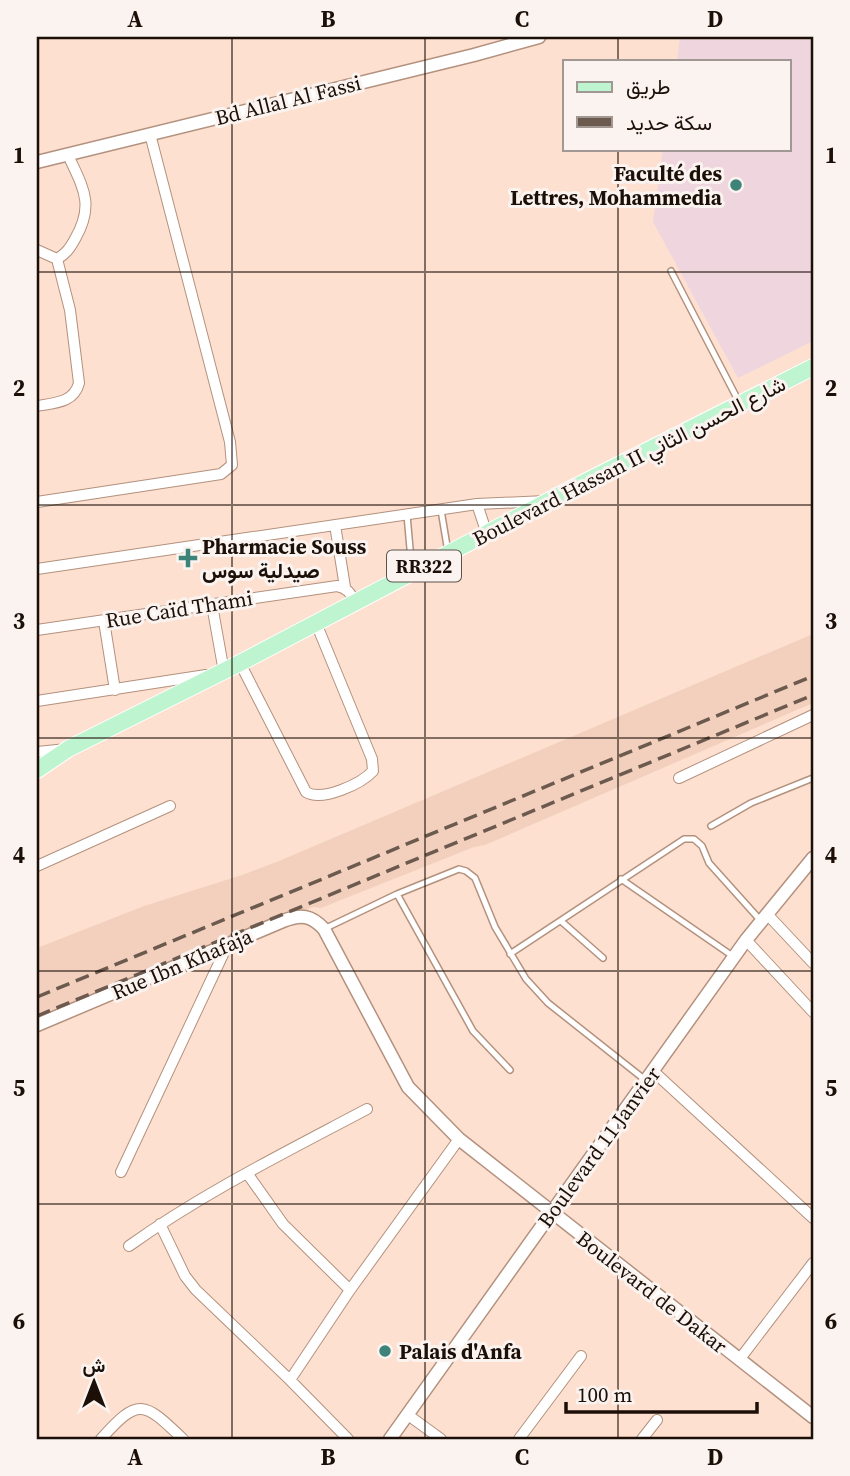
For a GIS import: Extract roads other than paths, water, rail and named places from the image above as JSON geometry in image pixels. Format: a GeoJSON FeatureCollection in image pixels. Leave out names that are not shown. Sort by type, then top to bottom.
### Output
{"type":"FeatureCollection","features":[{"type":"Feature","properties":{"kind":"main road","name":"Boulevard Hassan II شارع الحسن الثاني"},"geometry":{"type":"LineString","coordinates":[[37,770],[68,749],[220,674],[448,553],[813,367]]}},
{"type":"Feature","properties":{"kind":"street","name":"Bd Allal Al Fassi"},"geometry":{"type":"LineString","coordinates":[[37,162],[539,37]]}},
{"type":"Feature","properties":{"kind":"street"},"geometry":{"type":"LineString","coordinates":[[37,502],[221,474],[232,466],[230,442],[150,134]]}},
{"type":"Feature","properties":{"kind":"street"},"geometry":{"type":"LineString","coordinates":[[57,259],[68,250],[87,214],[85,192],[68,155]]}},
{"type":"Feature","properties":{"kind":"street"},"geometry":{"type":"LineString","coordinates":[[37,250],[57,259]]}},
{"type":"Feature","properties":{"kind":"street"},"geometry":{"type":"LineString","coordinates":[[37,406],[70,398],[79,383],[69,310],[57,259]]}},
{"type":"Feature","properties":{"kind":"street"},"geometry":{"type":"LineString","coordinates":[[37,569],[477,504],[550,501]]}},
{"type":"Feature","properties":{"kind":"street"},"geometry":{"type":"LineString","coordinates":[[477,504],[487,534]]}},
{"type":"Feature","properties":{"kind":"street"},"geometry":{"type":"LineString","coordinates":[[335,525],[345,587],[355,603]]}},
{"type":"Feature","properties":{"kind":"street","name":"Rue Caïd Thami"},"geometry":{"type":"LineString","coordinates":[[37,630],[325,587],[345,587]]}},
{"type":"Feature","properties":{"kind":"street"},"geometry":{"type":"LineString","coordinates":[[37,701],[220,674],[212,605]]}},
{"type":"Feature","properties":{"kind":"street"},"geometry":{"type":"LineString","coordinates":[[104,621],[115,690]]}},
{"type":"Feature","properties":{"kind":"street"},"geometry":{"type":"LineString","coordinates":[[240,663],[306,792],[313,796],[328,795],[362,780],[373,771],[372,759],[316,623]]}},
{"type":"Feature","properties":{"kind":"street"},"geometry":{"type":"LineString","coordinates":[[679,778],[813,715]]}},
{"type":"Feature","properties":{"kind":"street"},"geometry":{"type":"LineString","coordinates":[[37,752],[68,749]]}},
{"type":"Feature","properties":{"kind":"street"},"geometry":{"type":"LineString","coordinates":[[37,866],[170,806]]}},
{"type":"Feature","properties":{"kind":"street","name":"Boulevard 11 Janvier"},"geometry":{"type":"LineString","coordinates":[[390,1439],[746,940],[813,858]]}},
{"type":"Feature","properties":{"kind":"street","name":"Rue Ibn Khafaja"},"geometry":{"type":"LineString","coordinates":[[37,1025],[298,916],[314,919],[324,929]]}},
{"type":"Feature","properties":{"kind":"street"},"geometry":{"type":"LineString","coordinates":[[764,918],[813,963]]}},
{"type":"Feature","properties":{"kind":"street","name":"Boulevard de Dakar"},"geometry":{"type":"LineString","coordinates":[[324,929],[408,1087],[459,1139],[813,1418]]}},
{"type":"Feature","properties":{"kind":"street"},"geometry":{"type":"LineString","coordinates":[[746,940],[813,1012]]}},
{"type":"Feature","properties":{"kind":"street"},"geometry":{"type":"LineString","coordinates":[[121,1172],[227,946]]}},
{"type":"Feature","properties":{"kind":"street"},"geometry":{"type":"LineString","coordinates":[[650,1076],[813,1218]]}},
{"type":"Feature","properties":{"kind":"street"},"geometry":{"type":"LineString","coordinates":[[128,1246],[160,1223],[247,1173],[367,1109]]}},
{"type":"Feature","properties":{"kind":"street"},"geometry":{"type":"LineString","coordinates":[[290,1380],[350,1290],[459,1139]]}},
{"type":"Feature","properties":{"kind":"street"},"geometry":{"type":"LineString","coordinates":[[247,1173],[283,1224],[350,1290]]}},
{"type":"Feature","properties":{"kind":"street"},"geometry":{"type":"LineString","coordinates":[[160,1223],[185,1276],[196,1290],[348,1439]]}},
{"type":"Feature","properties":{"kind":"street"},"geometry":{"type":"LineString","coordinates":[[739,1360],[813,1263]]}},
{"type":"Feature","properties":{"kind":"street"},"geometry":{"type":"LineString","coordinates":[[519,1439],[581,1356]]}},
{"type":"Feature","properties":{"kind":"street"},"geometry":{"type":"LineString","coordinates":[[101,1439],[126,1413],[139,1408],[158,1415],[183,1439]]}},
{"type":"Feature","properties":{"kind":"street"},"geometry":{"type":"LineString","coordinates":[[408,1415],[441,1439]]}},
{"type":"Feature","properties":{"kind":"street"},"geometry":{"type":"LineString","coordinates":[[642,1439],[657,1420]]}},
{"type":"Feature","properties":{"kind":"lane"},"geometry":{"type":"LineString","coordinates":[[671,271],[739,403]]}},
{"type":"Feature","properties":{"kind":"lane"},"geometry":{"type":"LineString","coordinates":[[440,510],[448,553]]}},
{"type":"Feature","properties":{"kind":"lane"},"geometry":{"type":"LineString","coordinates":[[407,515],[412,573]]}},
{"type":"Feature","properties":{"kind":"lane"},"geometry":{"type":"LineString","coordinates":[[712,826],[751,803],[813,778]]}},
{"type":"Feature","properties":{"kind":"lane"},"geometry":{"type":"LineString","coordinates":[[510,954],[684,839],[694,839],[702,846],[709,863],[764,918]]}},
{"type":"Feature","properties":{"kind":"lane"},"geometry":{"type":"LineString","coordinates":[[324,929],[397,894],[459,869],[466,871],[475,878],[495,927],[526,979],[548,1003],[650,1076]]}},
{"type":"Feature","properties":{"kind":"lane"},"geometry":{"type":"LineString","coordinates":[[621,879],[734,957]]}},
{"type":"Feature","properties":{"kind":"lane"},"geometry":{"type":"LineString","coordinates":[[397,894],[473,1031],[510,1070]]}},
{"type":"Feature","properties":{"kind":"lane"},"geometry":{"type":"LineString","coordinates":[[561,921],[603,958]]}},
{"type":"Feature","properties":{"kind":"railway"},"geometry":{"type":"LineString","coordinates":[[37,997],[813,676]]}},
{"type":"Feature","properties":{"kind":"railway"},"geometry":{"type":"LineString","coordinates":[[37,1016],[813,695]]}},
{"type":"Feature","properties":{"kind":"place","name":"Faculté des Lettres, Mohammedia"},"geometry":{"type":"Point","coordinates":[736,185]}},
{"type":"Feature","properties":{"kind":"place","name":"Pharmacie Souss صيدلية سوس"},"geometry":{"type":"Point","coordinates":[188,558]}},
{"type":"Feature","properties":{"kind":"place","name":"Palais d'Anfa"},"geometry":{"type":"Point","coordinates":[385,1351]}}]}
